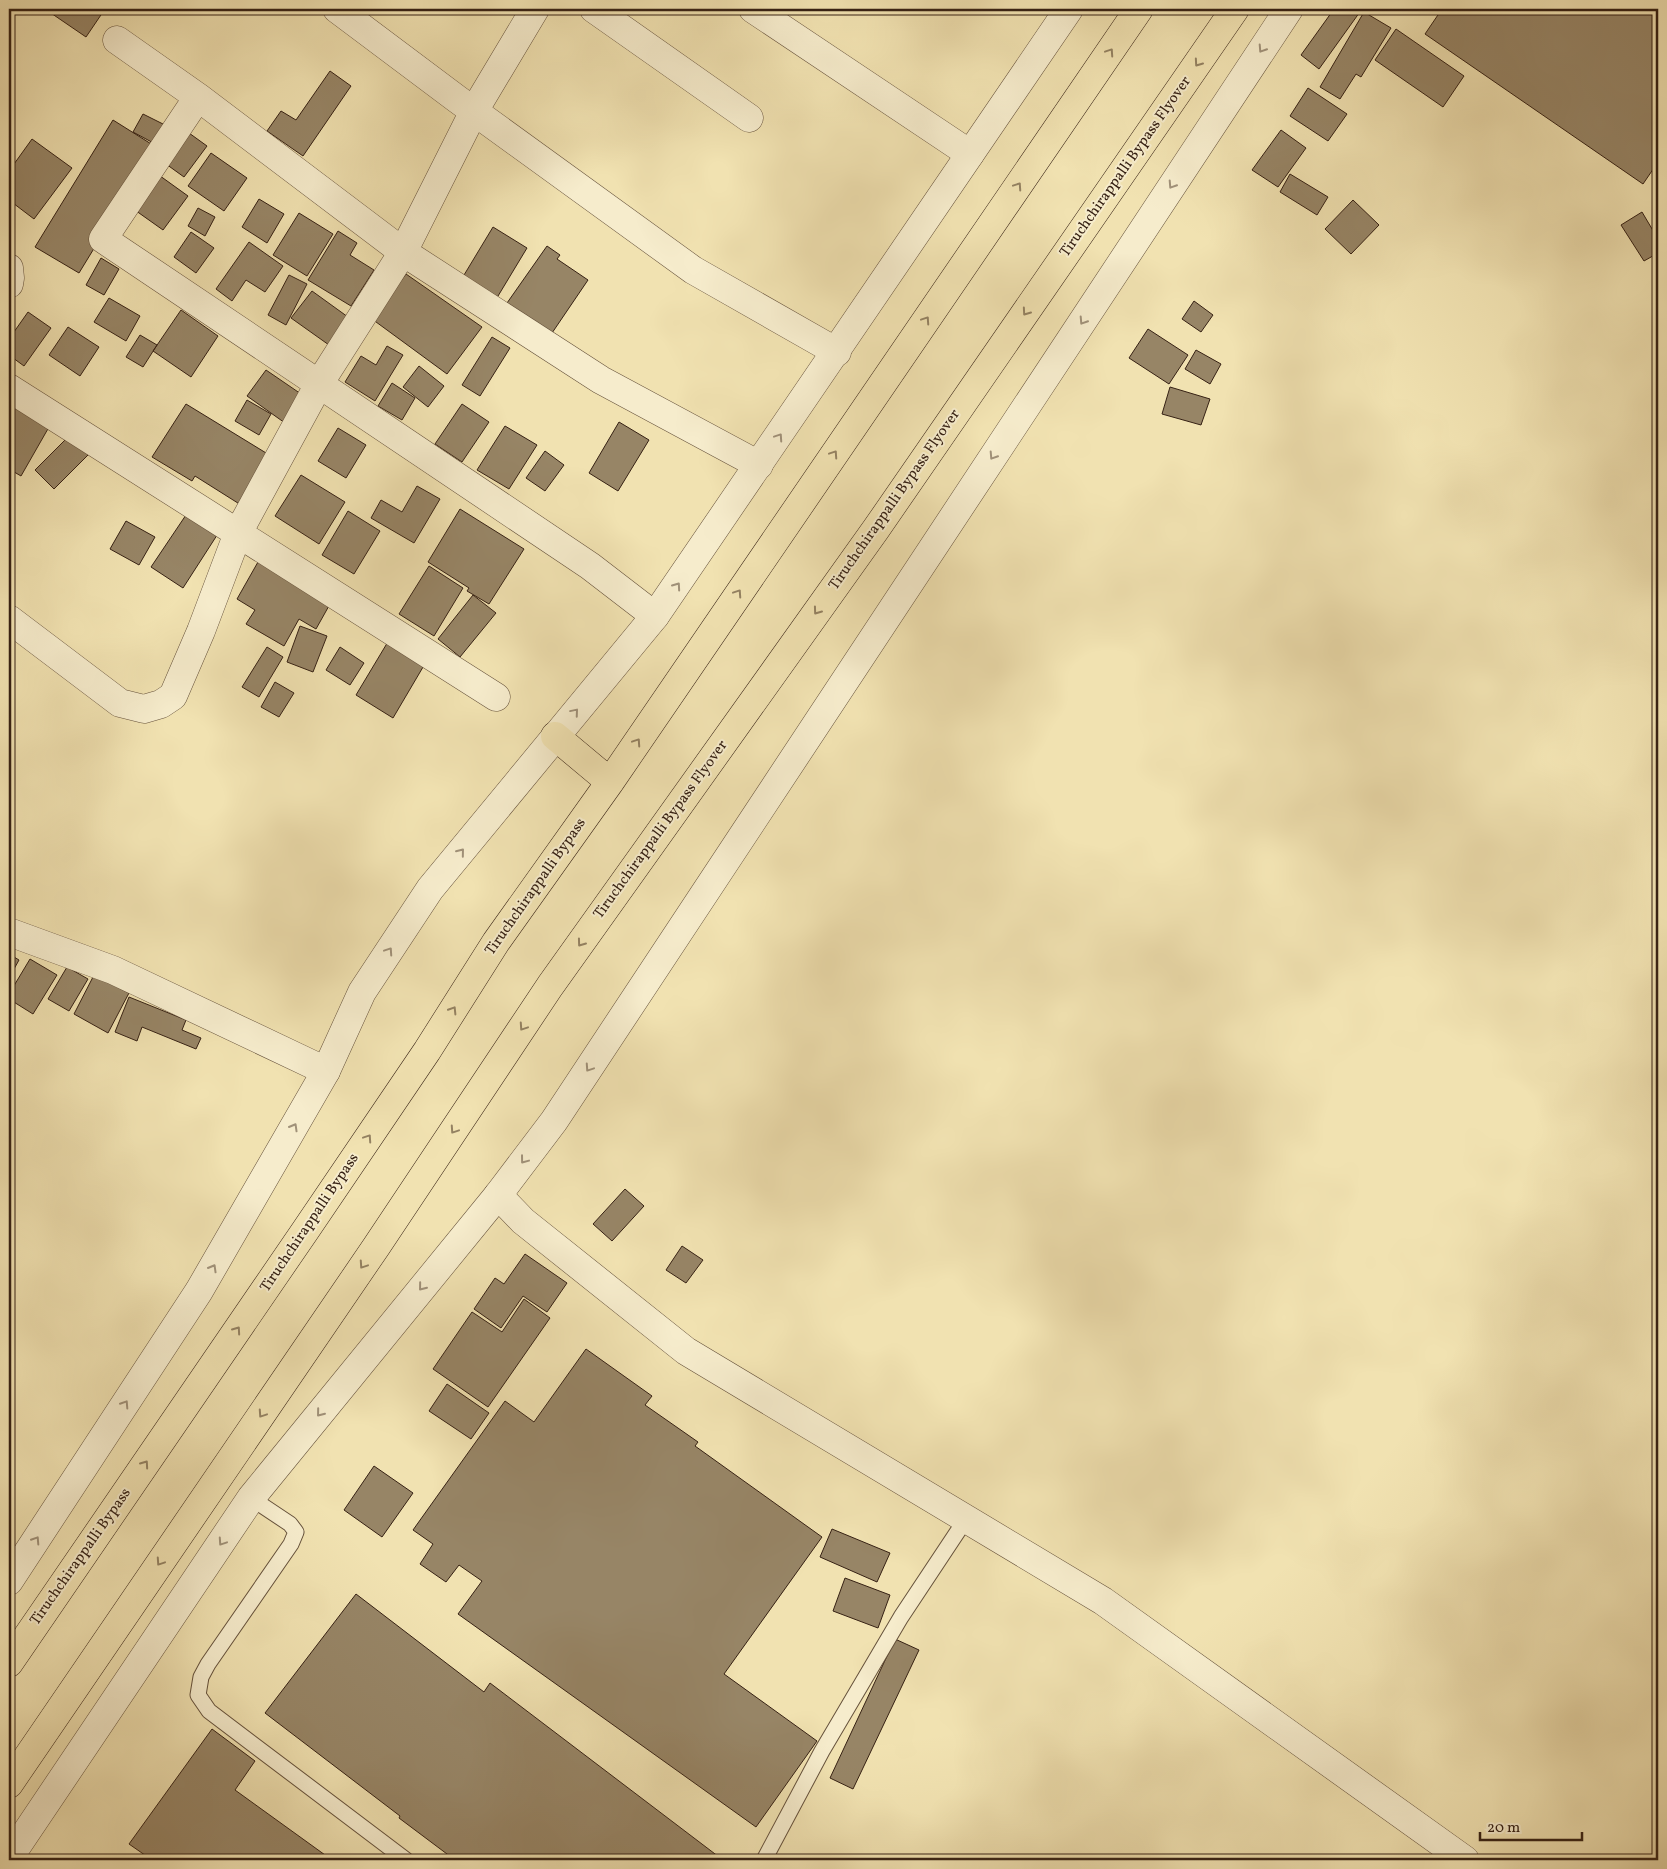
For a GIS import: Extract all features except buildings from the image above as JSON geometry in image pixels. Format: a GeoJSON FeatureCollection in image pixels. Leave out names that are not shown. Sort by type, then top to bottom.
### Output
{"type":"FeatureCollection","features":[{"type":"Feature","properties":{"kind":"highway"},"geometry":{"type":"LineString","coordinates":[[555,736],[610,782],[1139,9]]}},
{"type":"Feature","properties":{"kind":"highway","name":"Tiruchchirappalli Bypass Flyover"},"geometry":{"type":"LineString","coordinates":[[9,1784],[550,986],[876,529],[1235,9]]}},
{"type":"Feature","properties":{"kind":"highway","name":"Tiruchchirappalli Bypass"},"geometry":{"type":"LineString","coordinates":[[9,1663],[306,1231],[427,1051],[496,942],[610,782]]}},
{"type":"Feature","properties":{"kind":"street"},"geometry":{"type":"LineString","coordinates":[[337,9],[693,270],[837,352]]}},
{"type":"Feature","properties":{"kind":"street"},"geometry":{"type":"LineString","coordinates":[[9,619],[120,702],[144,709],[160,704],[173,696],[201,631],[238,533],[319,384],[403,252],[474,111],[535,9]]}},
{"type":"Feature","properties":{"kind":"street"},"geometry":{"type":"LineString","coordinates":[[594,9],[749,118]]}},
{"type":"Feature","properties":{"kind":"street"},"geometry":{"type":"LineString","coordinates":[[753,9],[970,154]]}},
{"type":"Feature","properties":{"kind":"street"},"geometry":{"type":"LineString","coordinates":[[9,1581],[199,1291],[326,1071],[362,992],[430,889],[655,616],[837,352],[1069,9]]}},
{"type":"Feature","properties":{"kind":"street"},"geometry":{"type":"LineString","coordinates":[[9,1858],[251,1498],[498,1195],[554,1121],[1288,9]]}},
{"type":"Feature","properties":{"kind":"street"},"geometry":{"type":"LineString","coordinates":[[117,40],[198,97],[403,252],[601,380],[759,466]]}},
{"type":"Feature","properties":{"kind":"street"},"geometry":{"type":"LineString","coordinates":[[198,97],[103,239],[590,566],[655,616]]}},
{"type":"Feature","properties":{"kind":"street"},"geometry":{"type":"LineString","coordinates":[[9,268],[9,284]]}},
{"type":"Feature","properties":{"kind":"street"},"geometry":{"type":"LineString","coordinates":[[9,388],[496,697]]}},
{"type":"Feature","properties":{"kind":"street"},"geometry":{"type":"LineString","coordinates":[[9,932],[113,970],[326,1071]]}},
{"type":"Feature","properties":{"kind":"street"},"geometry":{"type":"LineString","coordinates":[[498,1195],[522,1221],[686,1351],[1103,1601],[1465,1860]]}},
{"type":"Feature","properties":{"kind":"lane"},"geometry":{"type":"LineString","coordinates":[[251,1498],[290,1524],[296,1532],[291,1544],[208,1664],[201,1676],[198,1695],[209,1711],[406,1860]]}},
{"type":"Feature","properties":{"kind":"lane"},"geometry":{"type":"LineString","coordinates":[[764,1860],[822,1751],[901,1617],[966,1520]]}}]}
